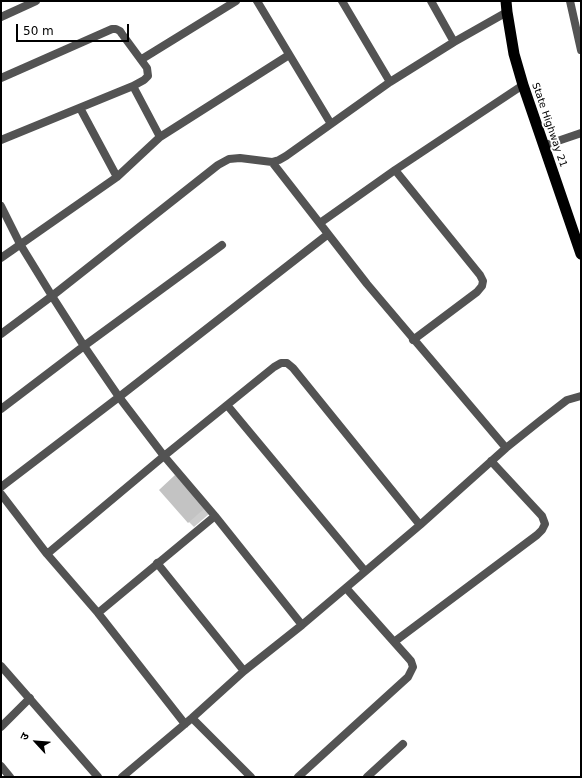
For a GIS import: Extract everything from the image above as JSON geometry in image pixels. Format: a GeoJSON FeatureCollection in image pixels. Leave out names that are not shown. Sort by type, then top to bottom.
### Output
{"type":"FeatureCollection","features":[{"type":"Feature","properties":{"kind":"highway","name":"State Highway 21"},"geometry":{"type":"LineString","coordinates":[[507,7],[514,54],[523,85],[581,254]]}},
{"type":"Feature","properties":{"kind":"street"},"geometry":{"type":"LineString","coordinates":[[1,17],[36,1]]}},
{"type":"Feature","properties":{"kind":"street"},"geometry":{"type":"LineString","coordinates":[[142,59],[236,1]]}},
{"type":"Feature","properties":{"kind":"street"},"geometry":{"type":"LineString","coordinates":[[257,1],[331,124]]}},
{"type":"Feature","properties":{"kind":"street"},"geometry":{"type":"LineString","coordinates":[[342,1],[390,82]]}},
{"type":"Feature","properties":{"kind":"street"},"geometry":{"type":"LineString","coordinates":[[431,1],[454,42]]}},
{"type":"Feature","properties":{"kind":"street"},"geometry":{"type":"LineString","coordinates":[[570,1],[581,50]]}},
{"type":"Feature","properties":{"kind":"street"},"geometry":{"type":"LineString","coordinates":[[1,334],[52,296],[218,165],[229,160],[240,158],[272,162],[286,156],[390,82],[507,7]]}},
{"type":"Feature","properties":{"kind":"street"},"geometry":{"type":"LineString","coordinates":[[1,78],[112,29],[120,31],[148,68],[148,76],[133,86],[1,140]]}},
{"type":"Feature","properties":{"kind":"street"},"geometry":{"type":"LineString","coordinates":[[1,258],[117,177],[160,137],[289,55]]}},
{"type":"Feature","properties":{"kind":"street"},"geometry":{"type":"LineString","coordinates":[[320,224],[395,170],[523,85]]}},
{"type":"Feature","properties":{"kind":"street"},"geometry":{"type":"LineString","coordinates":[[133,86],[160,137]]}},
{"type":"Feature","properties":{"kind":"street"},"geometry":{"type":"LineString","coordinates":[[80,108],[117,177]]}},
{"type":"Feature","properties":{"kind":"street"},"geometry":{"type":"LineString","coordinates":[[543,146],[581,133]]}},
{"type":"Feature","properties":{"kind":"street"},"geometry":{"type":"LineString","coordinates":[[272,162],[327,235],[413,340],[506,448]]}},
{"type":"Feature","properties":{"kind":"street"},"geometry":{"type":"LineString","coordinates":[[395,170],[480,275],[483,281],[478,292],[413,340]]}},
{"type":"Feature","properties":{"kind":"street"},"geometry":{"type":"LineString","coordinates":[[1,206],[20,244],[52,296],[119,397],[164,456],[215,516],[302,625]]}},
{"type":"Feature","properties":{"kind":"street"},"geometry":{"type":"LineString","coordinates":[[1,487],[327,235]]}},
{"type":"Feature","properties":{"kind":"street"},"geometry":{"type":"LineString","coordinates":[[1,409],[222,245]]}},
{"type":"Feature","properties":{"kind":"street"},"geometry":{"type":"LineString","coordinates":[[48,554],[164,456],[274,367],[281,363],[287,363],[293,368],[420,525]]}},
{"type":"Feature","properties":{"kind":"street"},"geometry":{"type":"LineString","coordinates":[[122,777],[192,718],[244,670],[302,625],[420,525],[506,448],[567,400],[581,396]]}},
{"type":"Feature","properties":{"kind":"street"},"geometry":{"type":"LineString","coordinates":[[227,405],[365,571]]}},
{"type":"Feature","properties":{"kind":"street"},"geometry":{"type":"LineString","coordinates":[[394,642],[542,530],[545,524],[542,516],[492,461]]}},
{"type":"Feature","properties":{"kind":"street"},"geometry":{"type":"LineString","coordinates":[[1,494],[48,554],[98,613],[185,724]]}},
{"type":"Feature","properties":{"kind":"street"},"geometry":{"type":"LineString","coordinates":[[98,613],[215,516]]}},
{"type":"Feature","properties":{"kind":"street"},"geometry":{"type":"LineString","coordinates":[[157,563],[244,670]]}},
{"type":"Feature","properties":{"kind":"street"},"geometry":{"type":"LineString","coordinates":[[298,777],[412,672],[413,667],[411,661],[346,588]]}},
{"type":"Feature","properties":{"kind":"street"},"geometry":{"type":"LineString","coordinates":[[1,666],[98,777]]}},
{"type":"Feature","properties":{"kind":"street"},"geometry":{"type":"LineString","coordinates":[[1,727],[30,698]]}},
{"type":"Feature","properties":{"kind":"street"},"geometry":{"type":"LineString","coordinates":[[192,718],[251,777]]}},
{"type":"Feature","properties":{"kind":"street"},"geometry":{"type":"LineString","coordinates":[[370,776],[403,744]]}},
{"type":"Feature","properties":{"kind":"street"},"geometry":{"type":"LineString","coordinates":[[1,766],[10,777]]}},
{"type":"Feature","properties":{"kind":"building"},"geometry":{"type":"Polygon","coordinates":[[[175,475],[205,508],[188,523],[159,490],[175,475]]]}}]}
